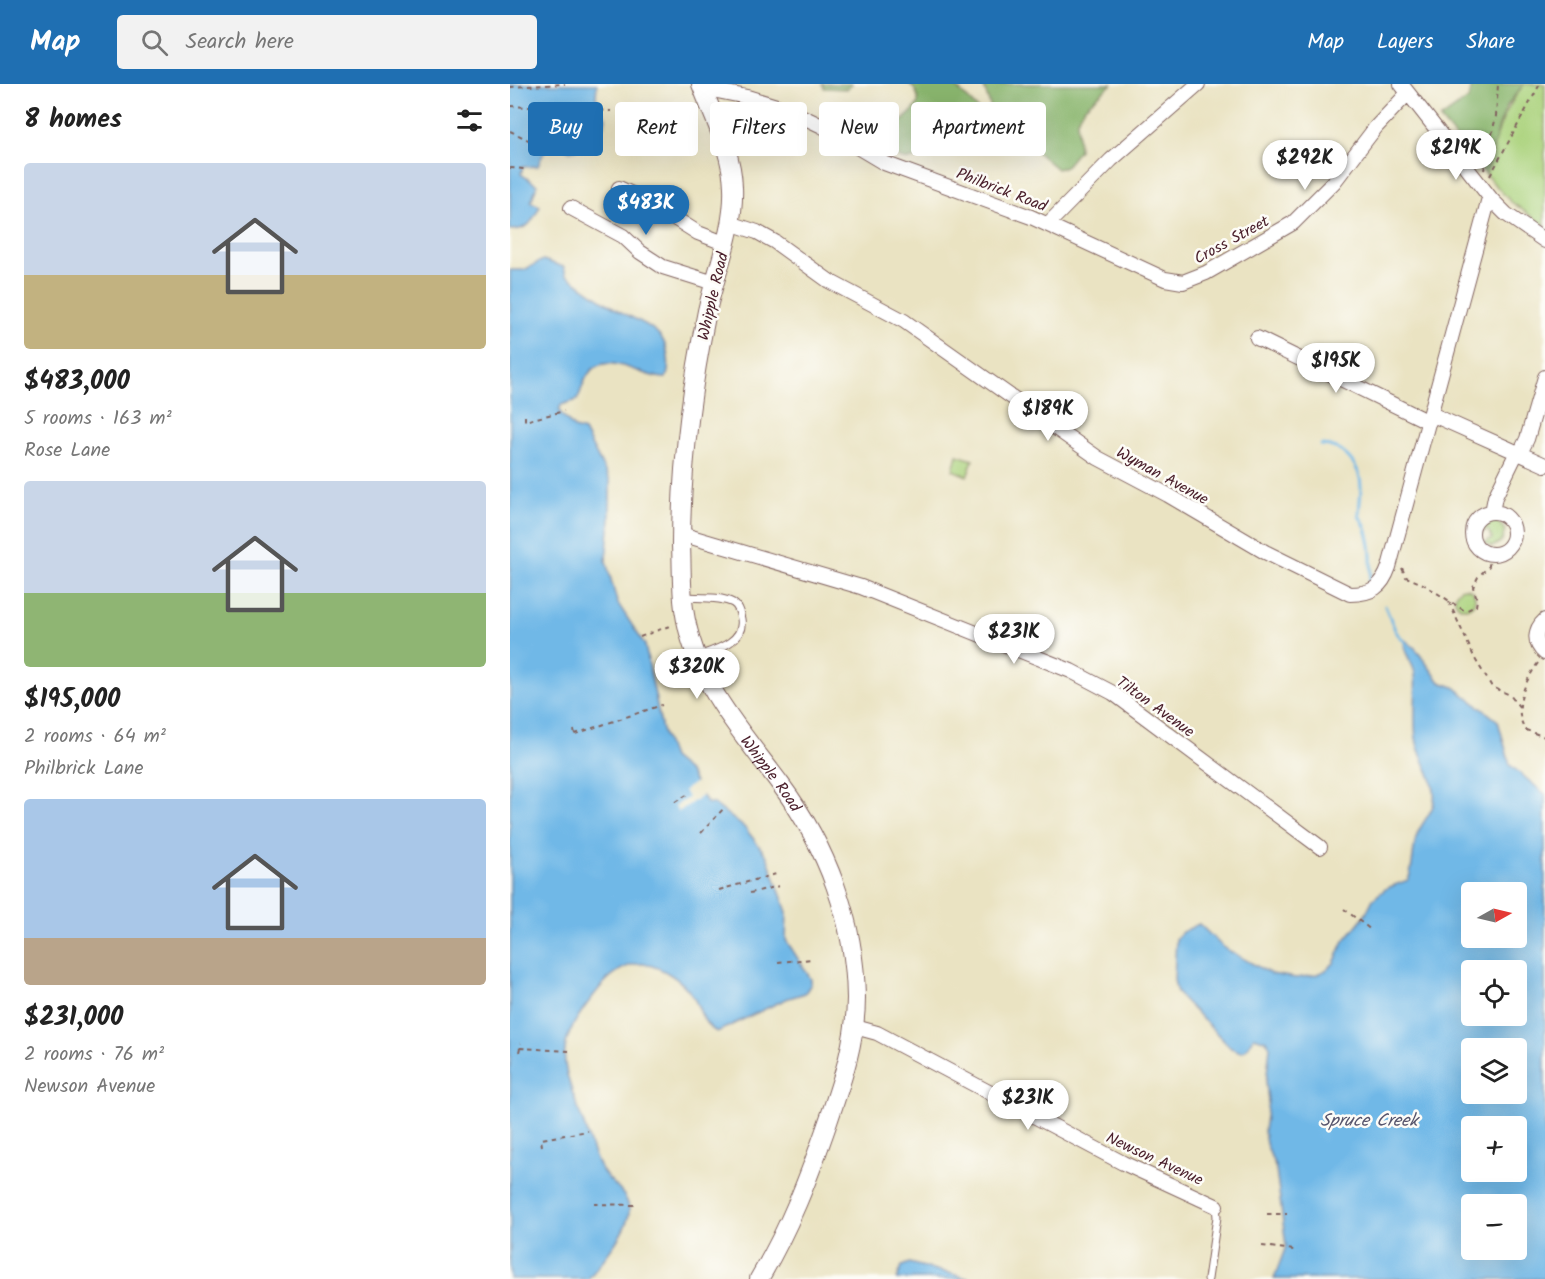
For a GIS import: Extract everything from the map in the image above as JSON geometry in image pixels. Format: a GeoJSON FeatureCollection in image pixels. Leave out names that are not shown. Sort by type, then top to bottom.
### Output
{"type":"FeatureCollection","features":[{"type":"Feature","properties":{"kind":"main road","name":"Whipple Road"},"geometry":{"type":"LineString","coordinates":[[701,86],[726,148],[732,172],[733,196],[730,223],[714,283],[687,421],[681,534],[682,597],[686,620],[697,656],[720,704],[783,788],[810,830],[829,870],[846,918],[854,957],[855,1028],[842,1080],[805,1187],[787,1230],[759,1279]]}},
{"type":"Feature","properties":{"kind":"street"},"geometry":{"type":"LineString","coordinates":[[1048,224],[1117,155],[1198,84]]}},
{"type":"Feature","properties":{"kind":"street","name":"Philbrick Road"},"geometry":{"type":"LineString","coordinates":[[701,86],[786,109],[822,126],[884,163],[1048,224],[1165,279],[1177,282],[1190,280]]}},
{"type":"Feature","properties":{"kind":"street"},"geometry":{"type":"LineString","coordinates":[[1404,89],[1489,198],[1506,214],[1545,241]]}},
{"type":"Feature","properties":{"kind":"street","name":"Cross Street"},"geometry":{"type":"LineString","coordinates":[[1190,280],[1302,217],[1354,158],[1404,89]]}},
{"type":"Feature","properties":{"kind":"street"},"geometry":{"type":"LineString","coordinates":[[619,188],[649,202],[698,233],[724,243]]}},
{"type":"Feature","properties":{"kind":"street"},"geometry":{"type":"LineString","coordinates":[[1395,546],[1489,198]]}},
{"type":"Feature","properties":{"kind":"street"},"geometry":{"type":"LineString","coordinates":[[571,208],[623,236],[640,252],[663,267],[714,283]]}},
{"type":"Feature","properties":{"kind":"street","name":"Wyman Avenue"},"geometry":{"type":"LineString","coordinates":[[730,223],[758,232],[781,245],[829,281],[916,329],[1098,458],[1168,495],[1262,551],[1350,594],[1365,594],[1379,587],[1389,567],[1395,546]]}},
{"type":"Feature","properties":{"kind":"street"},"geometry":{"type":"LineString","coordinates":[[1257,338],[1430,418],[1519,452],[1545,465]]}},
{"type":"Feature","properties":{"kind":"street"},"geometry":{"type":"LineString","coordinates":[[1492,512],[1495,497],[1527,439],[1545,377]]}},
{"type":"Feature","properties":{"kind":"street"},"geometry":{"type":"LineString","coordinates":[[1492,512],[1502,514],[1510,521],[1513,535],[1510,544],[1503,550],[1490,553],[1477,546],[1472,531],[1479,517],[1492,512]]}},
{"type":"Feature","properties":{"kind":"street","name":"Tilton Avenue"},"geometry":{"type":"LineString","coordinates":[[681,534],[861,587],[1071,671],[1113,693],[1320,847]]}},
{"type":"Feature","properties":{"kind":"street"},"geometry":{"type":"LineString","coordinates":[[1545,620],[1536,634],[1537,644],[1545,653]]}},
{"type":"Feature","properties":{"kind":"street","name":"Newson Avenue"},"geometry":{"type":"LineString","coordinates":[[855,1028],[877,1033],[1123,1163],[1216,1206]]}},
{"type":"Feature","properties":{"kind":"lane"},"geometry":{"type":"LineString","coordinates":[[682,597],[730,602],[737,606],[741,615],[742,627],[736,638],[722,647],[697,656]]}},
{"type":"Feature","properties":{"kind":"lane"},"geometry":{"type":"LineString","coordinates":[[1208,1279],[1217,1217],[1216,1206]]}},
{"type":"Feature","properties":{"kind":"path"},"geometry":{"type":"LineString","coordinates":[[510,87],[565,84]]}},
{"type":"Feature","properties":{"kind":"path"},"geometry":{"type":"LineString","coordinates":[[1482,177],[1496,116],[1498,84]]}},
{"type":"Feature","properties":{"kind":"path"},"geometry":{"type":"LineString","coordinates":[[1486,180],[1496,168],[1510,136],[1540,84]]}},
{"type":"Feature","properties":{"kind":"path"},"geometry":{"type":"LineString","coordinates":[[510,106],[611,111]]}},
{"type":"Feature","properties":{"kind":"path"},"geometry":{"type":"LineString","coordinates":[[510,131],[528,140]]}},
{"type":"Feature","properties":{"kind":"path"},"geometry":{"type":"LineString","coordinates":[[510,168],[525,169]]}},
{"type":"Feature","properties":{"kind":"path"},"geometry":{"type":"LineString","coordinates":[[525,416],[525,421],[564,411]]}},
{"type":"Feature","properties":{"kind":"path"},"geometry":{"type":"LineString","coordinates":[[1395,546],[1406,577],[1423,584],[1465,611],[1476,606],[1477,599],[1473,588],[1478,577],[1489,566],[1490,553]]}},
{"type":"Feature","properties":{"kind":"path"},"geometry":{"type":"LineString","coordinates":[[1449,602],[1475,659],[1492,687],[1510,694],[1520,708],[1526,729],[1545,737]]}},
{"type":"Feature","properties":{"kind":"path"},"geometry":{"type":"LineString","coordinates":[[640,637],[686,620]]}},
{"type":"Feature","properties":{"kind":"path"},"geometry":{"type":"LineString","coordinates":[[1520,708],[1532,671],[1545,653]]}},
{"type":"Feature","properties":{"kind":"path"},"geometry":{"type":"LineString","coordinates":[[574,730],[576,736],[662,705]]}},
{"type":"Feature","properties":{"kind":"path"},"geometry":{"type":"LineString","coordinates":[[675,802],[687,795]]}},
{"type":"Feature","properties":{"kind":"path"},"geometry":{"type":"LineString","coordinates":[[701,833],[725,807]]}},
{"type":"Feature","properties":{"kind":"path"},"geometry":{"type":"LineString","coordinates":[[719,890],[776,874]]}},
{"type":"Feature","properties":{"kind":"path"},"geometry":{"type":"LineString","coordinates":[[750,893],[779,886]]}},
{"type":"Feature","properties":{"kind":"path"},"geometry":{"type":"LineString","coordinates":[[1344,909],[1371,930]]}},
{"type":"Feature","properties":{"kind":"path"},"geometry":{"type":"LineString","coordinates":[[778,962],[813,959]]}},
{"type":"Feature","properties":{"kind":"path"},"geometry":{"type":"LineString","coordinates":[[519,1052],[521,1043]]}},
{"type":"Feature","properties":{"kind":"path"},"geometry":{"type":"LineString","coordinates":[[520,1047],[569,1051]]}},
{"type":"Feature","properties":{"kind":"path"},"geometry":{"type":"LineString","coordinates":[[542,1146],[541,1139],[588,1131]]}},
{"type":"Feature","properties":{"kind":"path"},"geometry":{"type":"LineString","coordinates":[[594,1204],[635,1205]]}},
{"type":"Feature","properties":{"kind":"path"},"geometry":{"type":"LineString","coordinates":[[1267,1214],[1287,1214]]}},
{"type":"Feature","properties":{"kind":"path"},"geometry":{"type":"LineString","coordinates":[[1262,1246],[1294,1250]]}},
{"type":"Feature","properties":{"kind":"green space"},"geometry":{"type":"Polygon","coordinates":[[[822,84],[852,84],[848,89],[824,88],[822,84]]]}},
{"type":"Feature","properties":{"kind":"green space"},"geometry":{"type":"Polygon","coordinates":[[[910,84],[953,84],[971,102],[917,102],[916,92],[910,84]]]}},
{"type":"Feature","properties":{"kind":"green space"},"geometry":{"type":"Polygon","coordinates":[[[983,84],[1112,84],[1085,107],[1077,120],[1079,150],[1065,167],[1057,169],[1042,156],[1046,156],[1046,102],[989,102],[983,84]]]}},
{"type":"Feature","properties":{"kind":"green space"},"geometry":{"type":"Polygon","coordinates":[[[1470,84],[1524,84],[1507,106],[1499,126],[1486,175],[1440,119],[1468,99],[1471,91],[1470,84]]]}},
{"type":"Feature","properties":{"kind":"green space"},"geometry":{"type":"Polygon","coordinates":[[[1524,84],[1545,84],[1545,226],[1510,201],[1486,175],[1504,116],[1524,84]]]}},
{"type":"Feature","properties":{"kind":"green space"},"geometry":{"type":"Polygon","coordinates":[[[911,113],[911,156],[918,156],[918,158],[905,159],[898,156],[899,123],[911,113]]]}},
{"type":"Feature","properties":{"kind":"green space"},"geometry":{"type":"Polygon","coordinates":[[[957,455],[973,460],[967,476],[953,470],[957,455]]]}},
{"type":"Feature","properties":{"kind":"green space"},"geometry":{"type":"Polygon","coordinates":[[[1490,520],[1498,522],[1505,530],[1502,541],[1492,547],[1484,543],[1492,539],[1488,530],[1479,533],[1481,526],[1490,520]]]}},
{"type":"Feature","properties":{"kind":"green space"},"geometry":{"type":"Polygon","coordinates":[[[1461,588],[1469,588],[1475,594],[1475,602],[1469,608],[1461,608],[1455,602],[1455,594],[1461,588]]]}},
{"type":"Feature","properties":{"kind":"water"},"geometry":{"type":"Polygon","coordinates":[[[510,84],[597,84],[596,97],[598,102],[528,102],[528,156],[543,156],[538,166],[523,167],[521,174],[537,185],[531,202],[540,206],[526,227],[510,230],[510,84]]]}},
{"type":"Feature","properties":{"kind":"water"},"geometry":{"type":"Polygon","coordinates":[[[603,112],[606,118],[603,127],[603,112]]]}},
{"type":"Feature","properties":{"kind":"water"},"geometry":{"type":"Polygon","coordinates":[[[543,260],[564,267],[566,275],[619,311],[651,328],[661,337],[665,346],[668,357],[666,378],[617,365],[599,365],[588,374],[577,400],[561,405],[559,411],[574,428],[584,431],[610,481],[610,519],[606,561],[617,602],[645,645],[662,730],[672,758],[689,772],[707,803],[714,804],[745,828],[767,856],[787,912],[786,940],[811,979],[811,984],[805,993],[786,999],[717,1032],[708,1025],[692,995],[683,984],[664,971],[644,964],[631,965],[612,976],[583,1009],[567,1040],[565,1053],[569,1082],[597,1161],[604,1173],[623,1194],[629,1209],[620,1236],[588,1279],[510,1279],[510,270],[524,270],[543,260]]]}},
{"type":"Feature","properties":{"kind":"water","name":"Spruce Creek"},"geometry":{"type":"Polygon","coordinates":[[[1405,640],[1415,648],[1440,682],[1454,687],[1498,721],[1510,765],[1545,794],[1545,1279],[1274,1279],[1286,1246],[1276,1169],[1266,1144],[1264,1131],[1268,1101],[1266,1083],[1270,1047],[1267,1041],[1254,1037],[1246,1049],[1241,1052],[1231,1048],[1177,993],[1174,980],[1176,939],[1182,932],[1199,924],[1224,948],[1271,974],[1296,978],[1315,975],[1334,963],[1344,941],[1365,915],[1373,899],[1387,888],[1408,880],[1417,835],[1430,813],[1434,794],[1431,779],[1417,744],[1415,674],[1406,653],[1405,640]]]}},
{"type":"Feature","properties":{"kind":"water"},"geometry":{"type":"Polygon","coordinates":[[[909,1263],[971,1279],[897,1279],[902,1266],[909,1263]]]}},
{"type":"Feature","properties":{"kind":"pier"},"geometry":{"type":"Polygon","coordinates":[[[696,782],[709,800],[703,795],[678,812],[675,806],[688,798],[684,790],[696,782]]]}},
{"type":"Feature","properties":{"kind":"waterway"},"geometry":{"type":"LineString","coordinates":[[1321,445],[1343,452],[1358,471],[1361,487],[1359,516],[1367,530],[1370,549],[1369,585]]}},
{"type":"Feature","properties":{"kind":"waterway"},"geometry":{"type":"LineString","coordinates":[[1385,606],[1396,632],[1406,643]]}}]}
